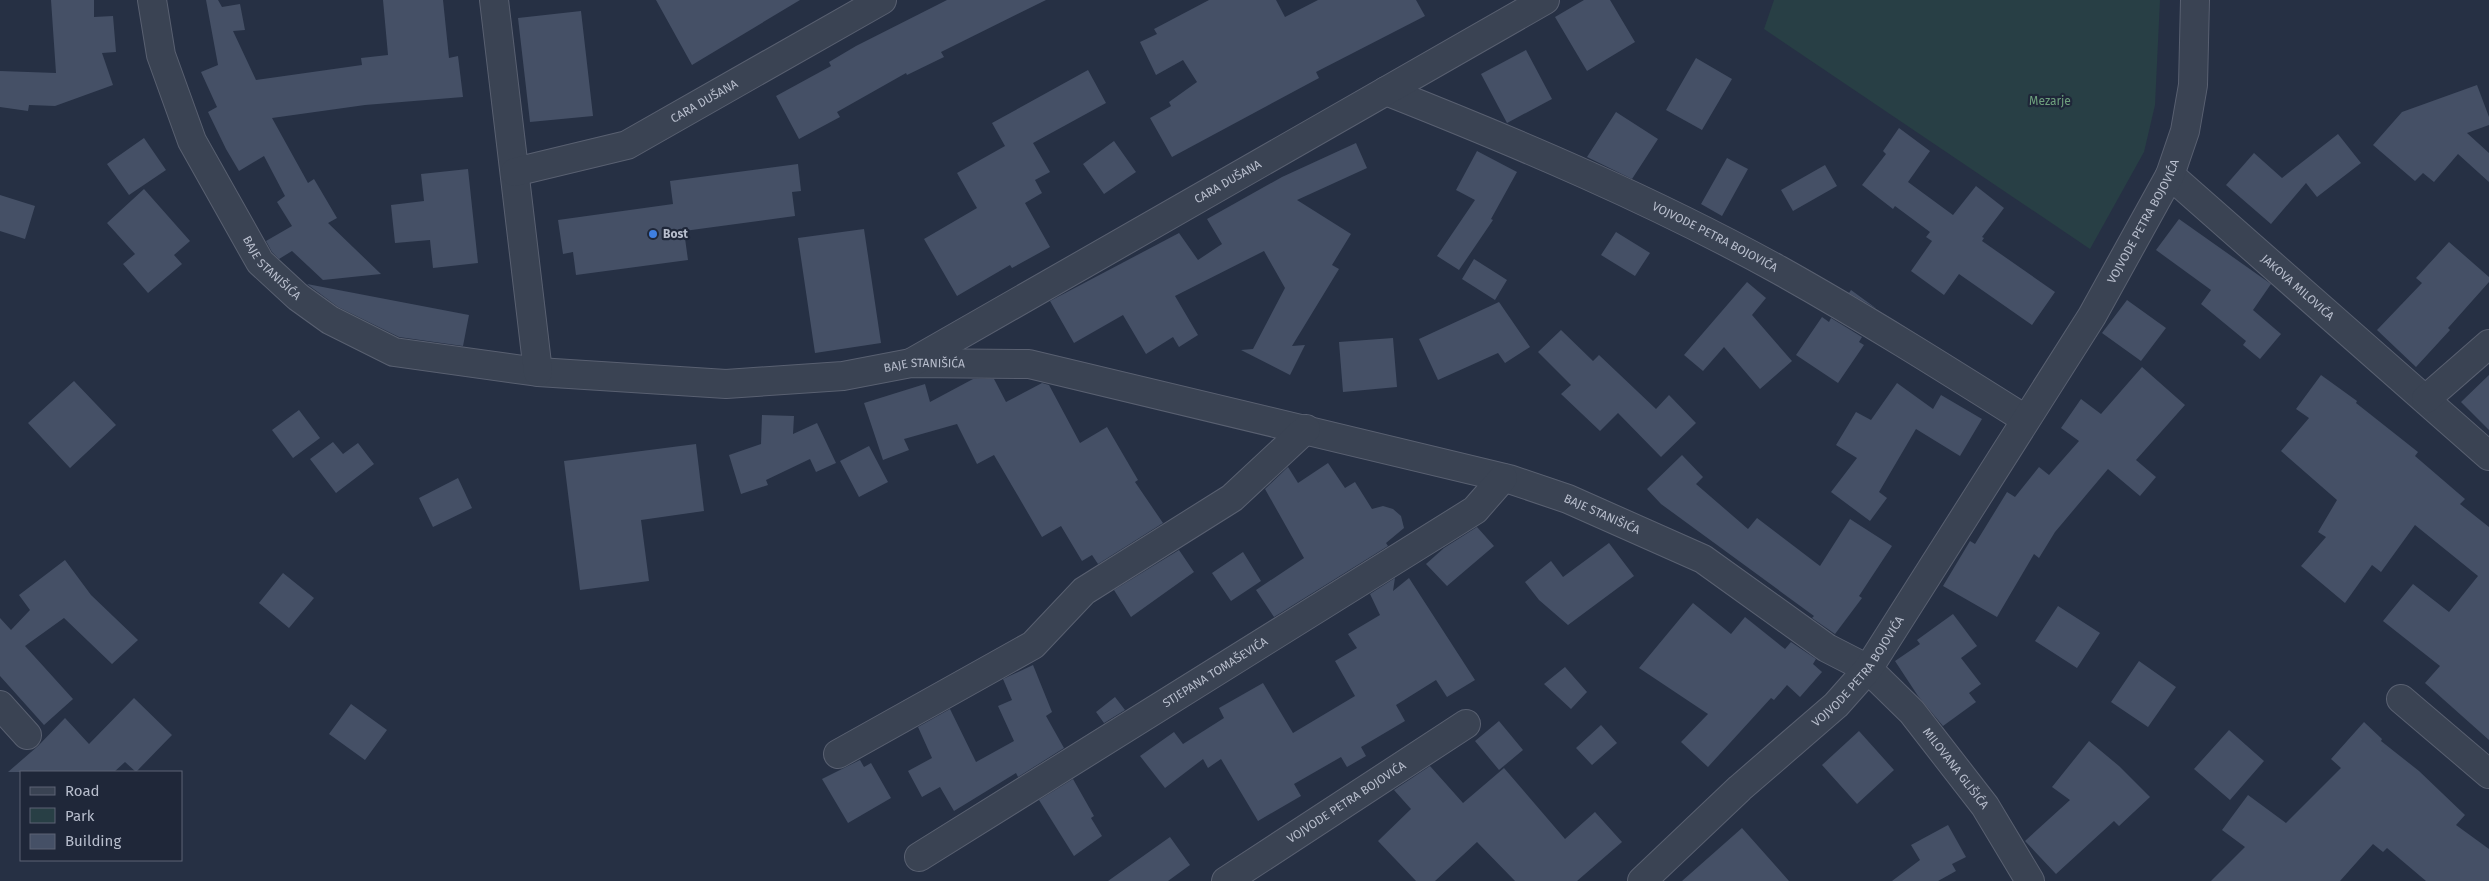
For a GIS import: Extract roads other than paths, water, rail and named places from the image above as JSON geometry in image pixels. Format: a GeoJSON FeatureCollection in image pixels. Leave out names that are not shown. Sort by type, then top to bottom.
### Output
{"type":"FeatureCollection","features":[{"type":"Feature","properties":{"kind":"street","name":"BAJE STANIŠIĆA"},"geometry":{"type":"LineString","coordinates":[[152,0],[161,55],[192,141],[260,262],[298,297],[330,320],[394,352],[538,372],[726,384],[843,376],[911,363],[1029,364],[1306,429],[1503,478],[1568,498],[1703,559],[1827,648],[1868,669]]}},
{"type":"Feature","properties":{"kind":"street"},"geometry":{"type":"LineString","coordinates":[[494,0],[538,372]]}},
{"type":"Feature","properties":{"kind":"street","name":"CARA DUŠANA"},"geometry":{"type":"LineString","coordinates":[[515,172],[627,145],[882,0]]}},
{"type":"Feature","properties":{"kind":"street","name":"CARA DUŠANA"},"geometry":{"type":"LineString","coordinates":[[911,363],[1545,0]]}},
{"type":"Feature","properties":{"kind":"street","name":"VOJVODE PETRA BOJOVIĆA"},"geometry":{"type":"LineString","coordinates":[[1642,881],[1740,788],[1836,705],[1868,669],[2092,316],[2170,175],[2185,131],[2193,85],[2195,0]]}},
{"type":"Feature","properties":{"kind":"street","name":"VOJVODE PETRA BOJOVIĆA"},"geometry":{"type":"LineString","coordinates":[[1386,91],[1519,143],[1650,204],[1786,274],[1903,342],[2025,420]]}},
{"type":"Feature","properties":{"kind":"street","name":"JAKOVA MILOVIĆA"},"geometry":{"type":"LineString","coordinates":[[2170,175],[2489,456]]}},
{"type":"Feature","properties":{"kind":"street"},"geometry":{"type":"LineString","coordinates":[[2426,399],[2489,344]]}},
{"type":"Feature","properties":{"kind":"street"},"geometry":{"type":"LineString","coordinates":[[838,754],[1033,645],[1084,591],[1232,498],[1306,429]]}},
{"type":"Feature","properties":{"kind":"street","name":"STJEPANA TOMAŠEVIĆA"},"geometry":{"type":"LineString","coordinates":[[919,857],[1475,510],[1503,478]]}},
{"type":"Feature","properties":{"kind":"street","name":"MILOVANA GLIŠIĆA"},"geometry":{"type":"LineString","coordinates":[[1868,669],[1912,712],[1985,806],[2030,881]]}},
{"type":"Feature","properties":{"kind":"street"},"geometry":{"type":"LineString","coordinates":[[2401,699],[2489,774]]}},
{"type":"Feature","properties":{"kind":"street"},"geometry":{"type":"LineString","coordinates":[[0,705],[27,735]]}},
{"type":"Feature","properties":{"kind":"street","name":"VOJVODE PETRA BOJOVIĆA"},"geometry":{"type":"LineString","coordinates":[[1226,881],[1466,724]]}},
{"type":"Feature","properties":{"kind":"place","name":"Bost"},"geometry":{"type":"Point","coordinates":[653,234]}},
{"type":"Feature","properties":{"kind":"park label","name":"Mezarje"},"geometry":{"type":"Point","coordinates":[2050,101]}}]}
